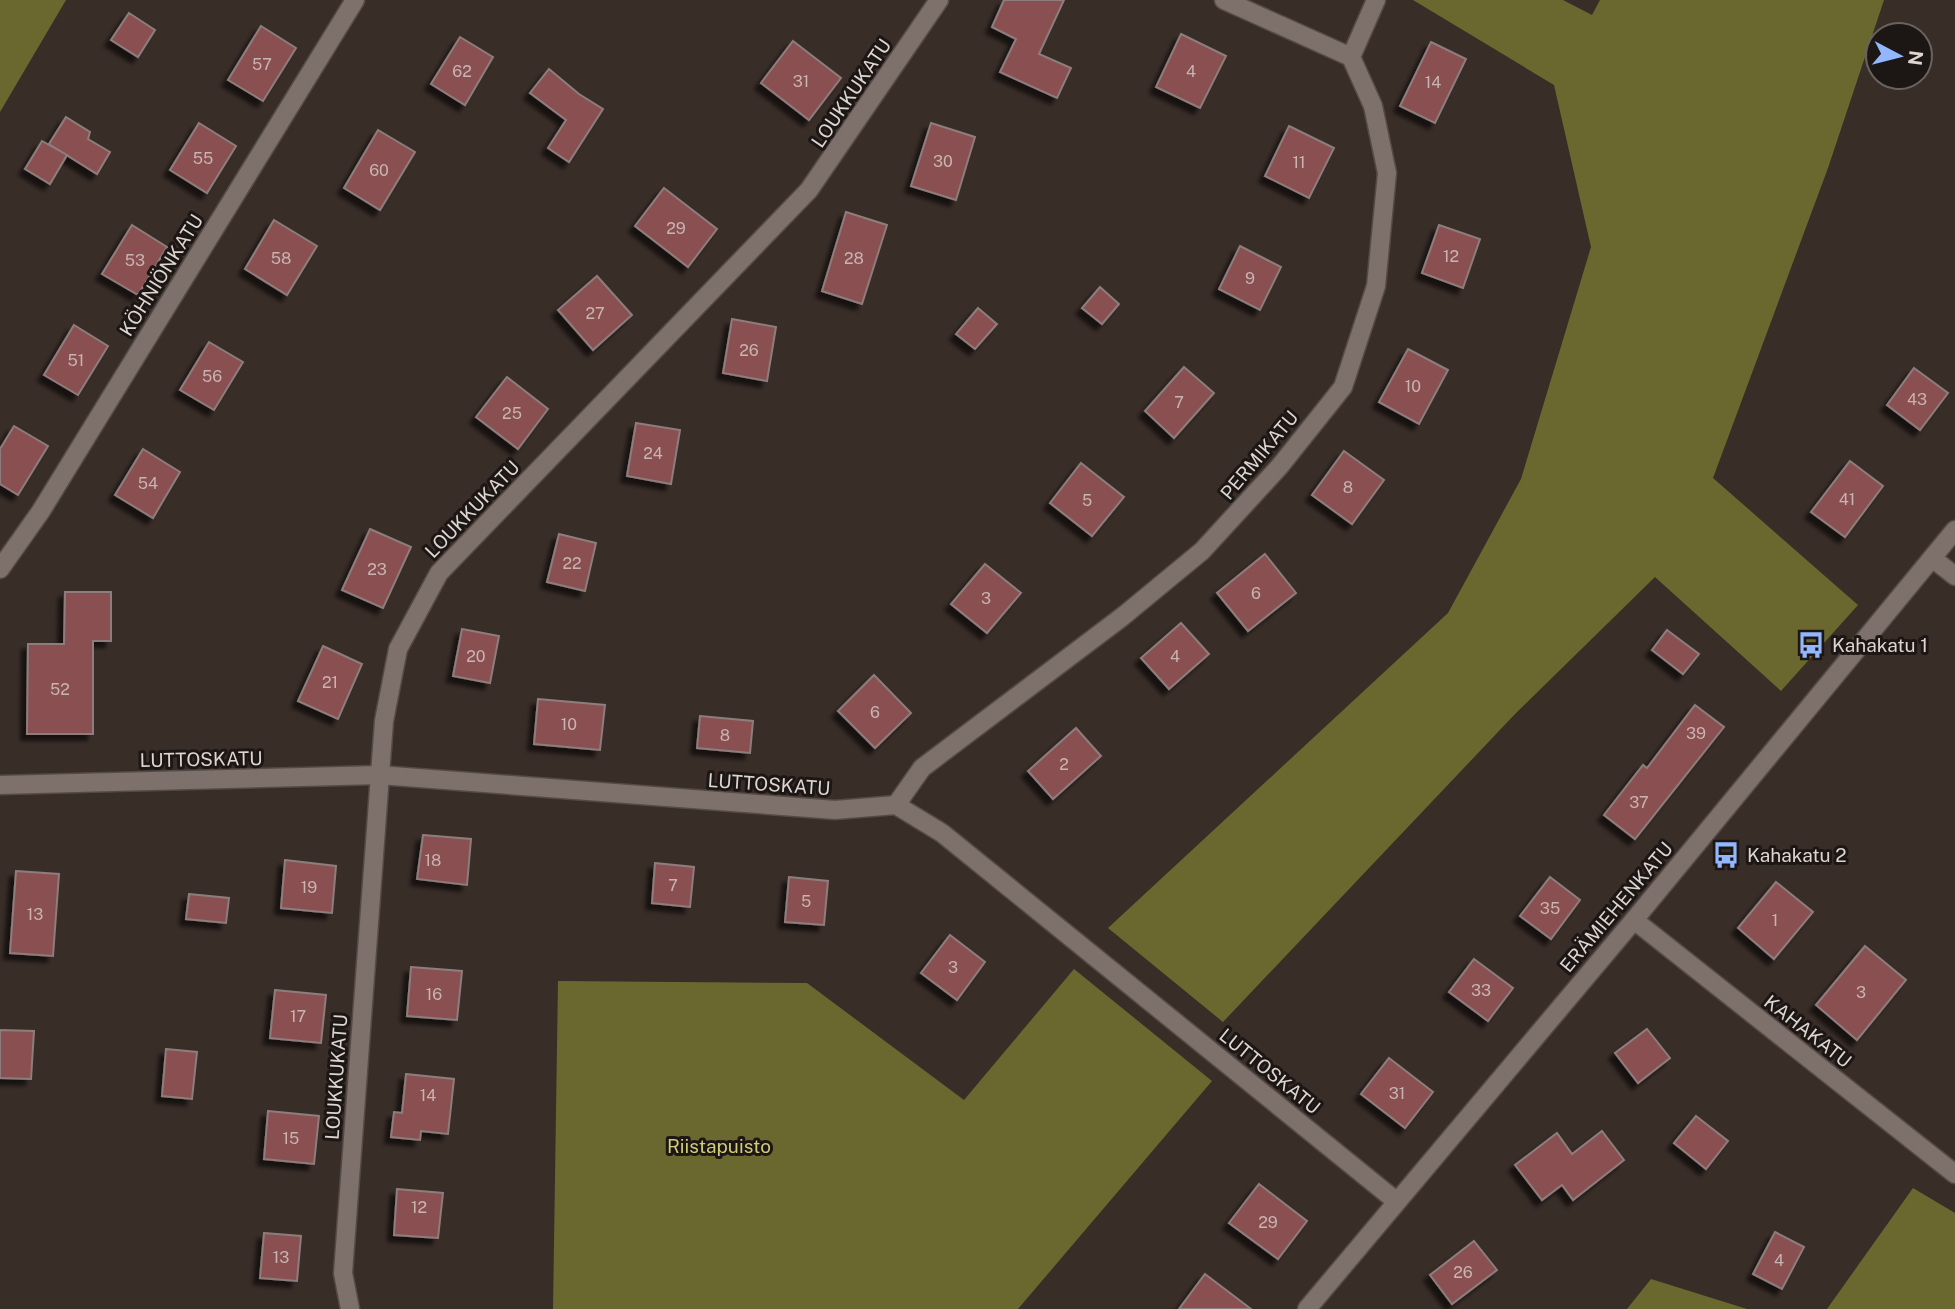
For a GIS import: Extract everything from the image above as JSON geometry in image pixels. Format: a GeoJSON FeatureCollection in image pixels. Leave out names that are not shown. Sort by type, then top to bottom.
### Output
{"type":"FeatureCollection","features":[{"type":"Feature","properties":{"kind":"street","name":"KÖHNIÖNKATU"},"geometry":{"type":"LineString","coordinates":[[0,569],[41,511],[355,0]]}},
{"type":"Feature","properties":{"kind":"street","name":"LOUKKUKATU"},"geometry":{"type":"LineString","coordinates":[[350,1309],[343,1273],[379,775],[384,721],[398,649],[439,573],[809,190],[939,0]]}},
{"type":"Feature","properties":{"kind":"street"},"geometry":{"type":"LineString","coordinates":[[1224,0],[1352,57],[1376,0]]}},
{"type":"Feature","properties":{"kind":"street","name":"PERMIKATU"},"geometry":{"type":"LineString","coordinates":[[896,805],[922,768],[1122,617],[1202,551],[1280,466],[1343,387],[1376,286],[1387,173],[1373,106],[1352,57]]}},
{"type":"Feature","properties":{"kind":"street","name":"ERÄMIEHENKATU"},"geometry":{"type":"LineString","coordinates":[[1307,1309],[1634,920],[1955,530]]}},
{"type":"Feature","properties":{"kind":"street"},"geometry":{"type":"LineString","coordinates":[[1932,558],[1955,576]]}},
{"type":"Feature","properties":{"kind":"street","name":"LUTTOSKATU"},"geometry":{"type":"LineString","coordinates":[[0,785],[379,775],[835,810],[896,805],[942,833],[1396,1201]]}},
{"type":"Feature","properties":{"kind":"street","name":"KAHAKATU"},"geometry":{"type":"LineString","coordinates":[[1634,920],[1955,1174]]}},
{"type":"Feature","properties":{"kind":"green space"},"geometry":{"type":"Polygon","coordinates":[[[0,0],[66,0],[0,112],[0,0]]]}},
{"type":"Feature","properties":{"kind":"green space"},"geometry":{"type":"Polygon","coordinates":[[[1413,0],[1563,0],[1592,15],[1600,0],[1884,0],[1877,21],[1864,21],[1864,60],[1828,168],[1713,478],[1858,605],[1781,691],[1655,577],[1516,713],[1223,1022],[1108,928],[1448,613],[1521,479],[1591,247],[1554,85],[1413,0]]]}},
{"type":"Feature","properties":{"kind":"green space","name":"Riistapuisto"},"geometry":{"type":"Polygon","coordinates":[[[1074,969],[1212,1081],[1018,1309],[553,1309],[558,981],[807,983],[964,1100],[1074,969]]]}},
{"type":"Feature","properties":{"kind":"green space"},"geometry":{"type":"Polygon","coordinates":[[[1913,1188],[1955,1213],[1955,1309],[1827,1309],[1913,1188]]]}},
{"type":"Feature","properties":{"kind":"green space"},"geometry":{"type":"Polygon","coordinates":[[[1651,1279],[1747,1309],[1627,1309],[1651,1279]]]}},
{"type":"Feature","properties":{"kind":"building"},"geometry":{"type":"Polygon","coordinates":[[[1004,0],[1064,0],[1039,54],[1071,68],[1057,98],[1000,72],[1016,39],[992,27],[1004,0]]]}},
{"type":"Feature","properties":{"kind":"building"},"geometry":{"type":"Polygon","coordinates":[[[129,13],[155,30],[138,57],[111,40],[129,13]]]}},
{"type":"Feature","properties":{"kind":"building"},"geometry":{"type":"Polygon","coordinates":[[[261,26],[296,48],[263,101],[228,80],[261,26]]]}},
{"type":"Feature","properties":{"kind":"building"},"geometry":{"type":"Polygon","coordinates":[[[1181,34],[1226,56],[1200,108],[1156,87],[1181,34]]]}},
{"type":"Feature","properties":{"kind":"building"},"geometry":{"type":"Polygon","coordinates":[[[460,37],[493,57],[465,105],[431,84],[460,37]]]}},
{"type":"Feature","properties":{"kind":"building"},"geometry":{"type":"Polygon","coordinates":[[[793,41],[841,78],[809,120],[761,83],[793,41]]]}},
{"type":"Feature","properties":{"kind":"building"},"geometry":{"type":"Polygon","coordinates":[[[1431,42],[1466,59],[1435,123],[1400,106],[1431,42]]]}},
{"type":"Feature","properties":{"kind":"building"},"geometry":{"type":"Polygon","coordinates":[[[549,69],[579,94],[603,109],[569,162],[548,148],[566,120],[530,93],[549,69]]]}},
{"type":"Feature","properties":{"kind":"building"},"geometry":{"type":"Polygon","coordinates":[[[66,117],[90,132],[88,139],[110,152],[97,174],[49,144],[66,117]]]}},
{"type":"Feature","properties":{"kind":"building"},"geometry":{"type":"Polygon","coordinates":[[[199,123],[236,146],[207,193],[170,170],[199,123]]]}},
{"type":"Feature","properties":{"kind":"building"},"geometry":{"type":"Polygon","coordinates":[[[931,123],[975,137],[956,200],[911,186],[931,123]]]}},
{"type":"Feature","properties":{"kind":"building"},"geometry":{"type":"Polygon","coordinates":[[[1289,126],[1334,148],[1309,198],[1265,176],[1289,126]]]}},
{"type":"Feature","properties":{"kind":"building"},"geometry":{"type":"Polygon","coordinates":[[[378,130],[415,152],[380,210],[344,188],[378,130]]]}},
{"type":"Feature","properties":{"kind":"building"},"geometry":{"type":"Polygon","coordinates":[[[42,141],[67,155],[50,184],[25,169],[42,141]]]}},
{"type":"Feature","properties":{"kind":"building"},"geometry":{"type":"Polygon","coordinates":[[[664,188],[717,229],[688,267],[635,226],[664,188]]]}},
{"type":"Feature","properties":{"kind":"building"},"geometry":{"type":"Polygon","coordinates":[[[846,212],[887,225],[862,304],[822,291],[846,212]]]}},
{"type":"Feature","properties":{"kind":"building"},"geometry":{"type":"Polygon","coordinates":[[[274,220],[317,246],[287,295],[245,269],[274,220]]]}},
{"type":"Feature","properties":{"kind":"building"},"geometry":{"type":"Polygon","coordinates":[[[132,225],[167,247],[138,295],[102,274],[132,225]]]}},
{"type":"Feature","properties":{"kind":"building"},"geometry":{"type":"Polygon","coordinates":[[[1439,225],[1480,239],[1463,288],[1422,273],[1439,225]]]}},
{"type":"Feature","properties":{"kind":"building"},"geometry":{"type":"Polygon","coordinates":[[[1240,246],[1281,267],[1260,310],[1219,289],[1240,246]]]}},
{"type":"Feature","properties":{"kind":"building"},"geometry":{"type":"Polygon","coordinates":[[[597,276],[632,315],[593,350],[558,310],[597,276]]]}},
{"type":"Feature","properties":{"kind":"building"},"geometry":{"type":"Polygon","coordinates":[[[1100,287],[1119,304],[1102,324],[1082,308],[1100,287]]]}},
{"type":"Feature","properties":{"kind":"building"},"geometry":{"type":"Polygon","coordinates":[[[978,308],[997,324],[975,349],[956,334],[978,308]]]}},
{"type":"Feature","properties":{"kind":"building"},"geometry":{"type":"Polygon","coordinates":[[[732,319],[776,327],[767,381],[723,373],[732,319]]]}},
{"type":"Feature","properties":{"kind":"building"},"geometry":{"type":"Polygon","coordinates":[[[74,325],[108,346],[78,395],[44,375],[74,325]]]}},
{"type":"Feature","properties":{"kind":"building"},"geometry":{"type":"Polygon","coordinates":[[[209,342],[243,362],[214,410],[180,390],[209,342]]]}},
{"type":"Feature","properties":{"kind":"building"},"geometry":{"type":"Polygon","coordinates":[[[1408,349],[1448,370],[1419,424],[1379,402],[1408,349]]]}},
{"type":"Feature","properties":{"kind":"building"},"geometry":{"type":"Polygon","coordinates":[[[1184,367],[1214,393],[1174,438],[1145,411],[1184,367]]]}},
{"type":"Feature","properties":{"kind":"building"},"geometry":{"type":"Polygon","coordinates":[[[1914,368],[1948,393],[1920,430],[1887,405],[1914,368]]]}},
{"type":"Feature","properties":{"kind":"building"},"geometry":{"type":"Polygon","coordinates":[[[507,377],[548,409],[518,449],[476,417],[507,377]]]}},
{"type":"Feature","properties":{"kind":"building"},"geometry":{"type":"Polygon","coordinates":[[[636,423],[680,430],[671,484],[627,476],[636,423]]]}},
{"type":"Feature","properties":{"kind":"building"},"geometry":{"type":"Polygon","coordinates":[[[14,426],[48,446],[18,495],[0,484],[0,449],[14,426]]]}},
{"type":"Feature","properties":{"kind":"building"},"geometry":{"type":"Polygon","coordinates":[[[143,449],[180,472],[153,518],[115,495],[143,449]]]}},
{"type":"Feature","properties":{"kind":"building"},"geometry":{"type":"Polygon","coordinates":[[[1344,451],[1384,480],[1352,524],[1312,495],[1344,451]]]}},
{"type":"Feature","properties":{"kind":"building"},"geometry":{"type":"Polygon","coordinates":[[[1850,461],[1883,486],[1845,537],[1811,512],[1850,461]]]}},
{"type":"Feature","properties":{"kind":"building"},"geometry":{"type":"Polygon","coordinates":[[[1081,463],[1124,497],[1092,536],[1050,503],[1081,463]]]}},
{"type":"Feature","properties":{"kind":"building"},"geometry":{"type":"Polygon","coordinates":[[[370,529],[411,547],[383,608],[342,590],[370,529]]]}},
{"type":"Feature","properties":{"kind":"building"},"geometry":{"type":"Polygon","coordinates":[[[559,534],[596,543],[585,591],[547,582],[559,534]]]}},
{"type":"Feature","properties":{"kind":"building"},"geometry":{"type":"Polygon","coordinates":[[[1265,554],[1296,593],[1248,631],[1217,593],[1265,554]]]}},
{"type":"Feature","properties":{"kind":"building"},"geometry":{"type":"Polygon","coordinates":[[[985,564],[1021,593],[987,633],[951,604],[985,564]]]}},
{"type":"Feature","properties":{"kind":"building"},"geometry":{"type":"Polygon","coordinates":[[[65,592],[111,592],[111,641],[93,641],[93,734],[27,734],[28,644],[64,644],[65,592]]]}},
{"type":"Feature","properties":{"kind":"building"},"geometry":{"type":"Polygon","coordinates":[[[1181,623],[1209,654],[1169,689],[1141,658],[1181,623]]]}},
{"type":"Feature","properties":{"kind":"building"},"geometry":{"type":"Polygon","coordinates":[[[462,629],[499,636],[490,683],[453,676],[462,629]]]}},
{"type":"Feature","properties":{"kind":"building"},"geometry":{"type":"Polygon","coordinates":[[[1667,630],[1699,654],[1683,674],[1652,650],[1667,630]]]}},
{"type":"Feature","properties":{"kind":"building"},"geometry":{"type":"Polygon","coordinates":[[[323,646],[362,664],[338,719],[298,701],[323,646]]]}},
{"type":"Feature","properties":{"kind":"building"},"geometry":{"type":"Polygon","coordinates":[[[874,675],[911,713],[875,748],[838,711],[874,675]]]}},
{"type":"Feature","properties":{"kind":"building"},"geometry":{"type":"Polygon","coordinates":[[[538,699],[605,705],[600,750],[534,744],[538,699]]]}},
{"type":"Feature","properties":{"kind":"building"},"geometry":{"type":"Polygon","coordinates":[[[1695,705],[1724,727],[1635,839],[1604,815],[1643,765],[1647,768],[1695,705]]]}},
{"type":"Feature","properties":{"kind":"building"},"geometry":{"type":"Polygon","coordinates":[[[700,716],[753,721],[750,753],[697,748],[700,716]]]}},
{"type":"Feature","properties":{"kind":"building"},"geometry":{"type":"Polygon","coordinates":[[[1076,728],[1101,756],[1053,799],[1028,771],[1076,728]]]}},
{"type":"Feature","properties":{"kind":"building"},"geometry":{"type":"Polygon","coordinates":[[[423,835],[471,839],[467,885],[417,879],[423,835]]]}},
{"type":"Feature","properties":{"kind":"building"},"geometry":{"type":"Polygon","coordinates":[[[285,860],[336,866],[332,913],[281,908],[285,860]]]}},
{"type":"Feature","properties":{"kind":"building"},"geometry":{"type":"Polygon","coordinates":[[[655,863],[694,867],[690,907],[652,903],[655,863]]]}},
{"type":"Feature","properties":{"kind":"building"},"geometry":{"type":"Polygon","coordinates":[[[16,871],[59,874],[53,956],[10,953],[16,871]]]}},
{"type":"Feature","properties":{"kind":"building"},"geometry":{"type":"Polygon","coordinates":[[[789,877],[828,881],[824,925],[785,922],[789,877]]]}},
{"type":"Feature","properties":{"kind":"building"},"geometry":{"type":"Polygon","coordinates":[[[1550,877],[1580,900],[1551,939],[1520,916],[1550,877]]]}},
{"type":"Feature","properties":{"kind":"building"},"geometry":{"type":"Polygon","coordinates":[[[1776,882],[1813,912],[1774,959],[1738,928],[1776,882]]]}},
{"type":"Feature","properties":{"kind":"building"},"geometry":{"type":"Polygon","coordinates":[[[189,894],[229,898],[226,923],[186,919],[189,894]]]}},
{"type":"Feature","properties":{"kind":"building"},"geometry":{"type":"Polygon","coordinates":[[[950,935],[985,962],[957,1000],[921,973],[950,935]]]}},
{"type":"Feature","properties":{"kind":"building"},"geometry":{"type":"Polygon","coordinates":[[[1865,946],[1906,980],[1857,1040],[1816,1005],[1865,946]]]}},
{"type":"Feature","properties":{"kind":"building"},"geometry":{"type":"Polygon","coordinates":[[[1474,959],[1513,988],[1488,1021],[1449,992],[1474,959]]]}},
{"type":"Feature","properties":{"kind":"building"},"geometry":{"type":"Polygon","coordinates":[[[411,967],[462,971],[457,1020],[407,1016],[411,967]]]}},
{"type":"Feature","properties":{"kind":"building"},"geometry":{"type":"Polygon","coordinates":[[[275,990],[326,995],[321,1043],[270,1038],[275,990]]]}},
{"type":"Feature","properties":{"kind":"building"},"geometry":{"type":"Polygon","coordinates":[[[1647,1029],[1670,1058],[1638,1083],[1615,1053],[1647,1029]]]}},
{"type":"Feature","properties":{"kind":"building"},"geometry":{"type":"Polygon","coordinates":[[[0,1030],[34,1031],[31,1079],[0,1078],[0,1030]]]}},
{"type":"Feature","properties":{"kind":"building"},"geometry":{"type":"Polygon","coordinates":[[[166,1049],[197,1052],[192,1099],[162,1096],[166,1049]]]}},
{"type":"Feature","properties":{"kind":"building"},"geometry":{"type":"Polygon","coordinates":[[[1389,1058],[1433,1092],[1405,1128],[1361,1094],[1389,1058]]]}},
{"type":"Feature","properties":{"kind":"building"},"geometry":{"type":"Polygon","coordinates":[[[406,1074],[454,1079],[448,1134],[421,1131],[420,1140],[391,1137],[394,1112],[402,1113],[406,1074]]]}},
{"type":"Feature","properties":{"kind":"building"},"geometry":{"type":"Polygon","coordinates":[[[268,1111],[319,1116],[314,1164],[264,1159],[268,1111]]]}},
{"type":"Feature","properties":{"kind":"building"},"geometry":{"type":"Polygon","coordinates":[[[1696,1116],[1728,1141],[1706,1169],[1674,1143],[1696,1116]]]}},
{"type":"Feature","properties":{"kind":"building"},"geometry":{"type":"Polygon","coordinates":[[[1602,1131],[1624,1160],[1573,1200],[1562,1185],[1542,1200],[1515,1165],[1557,1133],[1572,1154],[1602,1131]]]}},
{"type":"Feature","properties":{"kind":"building"},"geometry":{"type":"Polygon","coordinates":[[[1259,1184],[1307,1221],[1278,1259],[1229,1223],[1259,1184]]]}},
{"type":"Feature","properties":{"kind":"building"},"geometry":{"type":"Polygon","coordinates":[[[397,1189],[443,1193],[438,1238],[394,1235],[397,1189]]]}},
{"type":"Feature","properties":{"kind":"building"},"geometry":{"type":"Polygon","coordinates":[[[1775,1232],[1804,1247],[1782,1289],[1753,1274],[1775,1232]]]}},
{"type":"Feature","properties":{"kind":"building"},"geometry":{"type":"Polygon","coordinates":[[[264,1233],[301,1236],[297,1281],[260,1278],[264,1233]]]}},
{"type":"Feature","properties":{"kind":"building"},"geometry":{"type":"Polygon","coordinates":[[[1474,1241],[1497,1270],[1452,1304],[1430,1275],[1474,1241]]]}},
{"type":"Feature","properties":{"kind":"building"},"geometry":{"type":"Polygon","coordinates":[[[1205,1274],[1251,1309],[1179,1309],[1205,1274]]]}},
{"type":"Feature","properties":{"kind":"place","name":"Kahakatu 1"},"geometry":{"type":"Point","coordinates":[1811,645]}},
{"type":"Feature","properties":{"kind":"place","name":"Kahakatu 2"},"geometry":{"type":"Point","coordinates":[1726,855]}}]}
